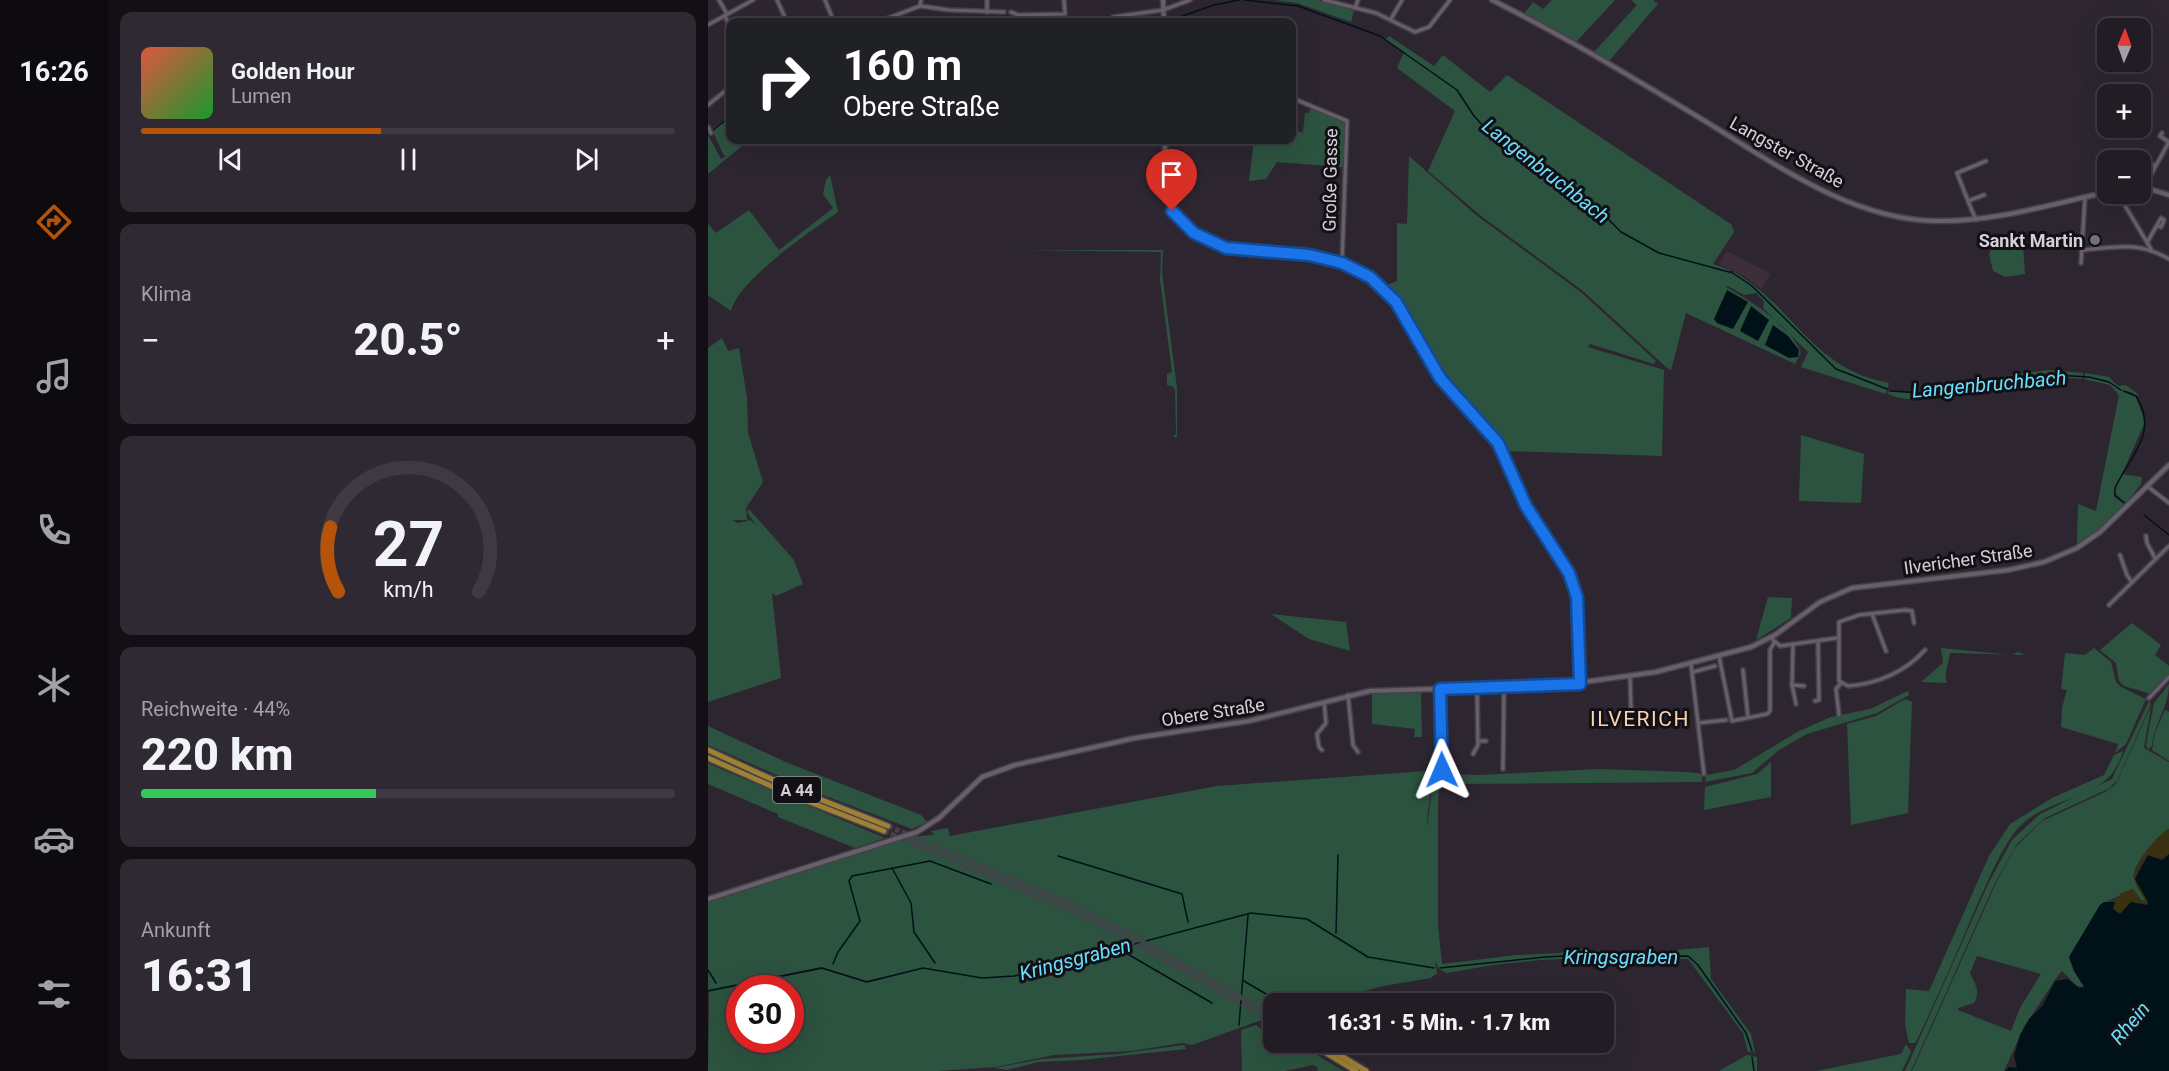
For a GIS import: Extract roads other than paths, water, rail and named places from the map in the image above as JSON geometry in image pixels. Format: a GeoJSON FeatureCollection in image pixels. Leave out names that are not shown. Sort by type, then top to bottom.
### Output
{"type":"FeatureCollection","features":[{"type":"Feature","properties":{"kind":"highway","name":"A 44"},"geometry":{"type":"LineString","coordinates":[[708,750],[886,828],[789,794],[708,758]]}},
{"type":"Feature","properties":{"kind":"highway"},"geometry":{"type":"LineString","coordinates":[[1326,1053],[1356,1071]]}},
{"type":"Feature","properties":{"kind":"highway"},"geometry":{"type":"LineString","coordinates":[[1336,1053],[1366,1071]]}},
{"type":"Feature","properties":{"kind":"street"},"geometry":{"type":"LineString","coordinates":[[719,0],[727,18]]}},
{"type":"Feature","properties":{"kind":"street"},"geometry":{"type":"LineString","coordinates":[[708,25],[753,0]]}},
{"type":"Feature","properties":{"kind":"street"},"geometry":{"type":"LineString","coordinates":[[777,0],[785,18]]}},
{"type":"Feature","properties":{"kind":"street"},"geometry":{"type":"LineString","coordinates":[[825,0],[832,18]]}},
{"type":"Feature","properties":{"kind":"street"},"geometry":{"type":"LineString","coordinates":[[920,6],[921,0]]}},
{"type":"Feature","properties":{"kind":"street"},"geometry":{"type":"LineString","coordinates":[[987,0],[987,12]]}},
{"type":"Feature","properties":{"kind":"street"},"geometry":{"type":"LineString","coordinates":[[1011,12],[1018,15],[1065,14],[1064,0]]}},
{"type":"Feature","properties":{"kind":"street"},"geometry":{"type":"LineString","coordinates":[[1163,0],[1164,18]]}},
{"type":"Feature","properties":{"kind":"street"},"geometry":{"type":"LineString","coordinates":[[1113,18],[1163,10],[1190,0]]}},
{"type":"Feature","properties":{"kind":"street"},"geometry":{"type":"LineString","coordinates":[[1324,0],[1391,19],[1408,30],[1422,31],[1429,27],[1450,0]]}},
{"type":"Feature","properties":{"kind":"street"},"geometry":{"type":"LineString","coordinates":[[1355,8],[1358,0]]}},
{"type":"Feature","properties":{"kind":"street"},"geometry":{"type":"LineString","coordinates":[[1391,19],[1402,0]]}},
{"type":"Feature","properties":{"kind":"street","name":"Langster Straße"},"geometry":{"type":"LineString","coordinates":[[1492,0],[1601,60],[1781,166],[1855,205],[1908,219],[1937,222],[1976,220],[2097,194]]}},
{"type":"Feature","properties":{"kind":"street"},"geometry":{"type":"LineString","coordinates":[[888,18],[920,6],[1004,12]]}},
{"type":"Feature","properties":{"kind":"street"},"geometry":{"type":"LineString","coordinates":[[708,105],[726,90]]}},
{"type":"Feature","properties":{"kind":"street","name":"Große Gasse"},"geometry":{"type":"LineString","coordinates":[[1296,100],[1347,121],[1342,263]]}},
{"type":"Feature","properties":{"kind":"street"},"geometry":{"type":"LineString","coordinates":[[708,127],[711,134]]}},
{"type":"Feature","properties":{"kind":"street"},"geometry":{"type":"LineString","coordinates":[[2151,172],[2169,142],[2160,136],[2162,133]]}},
{"type":"Feature","properties":{"kind":"street"},"geometry":{"type":"LineString","coordinates":[[1165,144],[1162,171],[1164,189],[1172,211],[1194,233],[1226,248],[1309,255],[1342,263],[1370,277],[1396,302],[1440,378],[1498,443],[1526,506],[1566,567],[1575,590],[1580,684]]}},
{"type":"Feature","properties":{"kind":"street"},"geometry":{"type":"LineString","coordinates":[[1976,220],[1957,173],[1986,162]]}},
{"type":"Feature","properties":{"kind":"street"},"geometry":{"type":"LineString","coordinates":[[2151,163],[2155,166]]}},
{"type":"Feature","properties":{"kind":"street"},"geometry":{"type":"LineString","coordinates":[[2151,189],[2169,195]]}},
{"type":"Feature","properties":{"kind":"street"},"geometry":{"type":"LineString","coordinates":[[1968,201],[1984,195]]}},
{"type":"Feature","properties":{"kind":"street"},"geometry":{"type":"LineString","coordinates":[[2081,263],[2085,197]]}},
{"type":"Feature","properties":{"kind":"street"},"geometry":{"type":"LineString","coordinates":[[2124,204],[2151,249]]}},
{"type":"Feature","properties":{"kind":"street"},"geometry":{"type":"LineString","coordinates":[[2148,241],[2157,225]]}},
{"type":"Feature","properties":{"kind":"street"},"geometry":{"type":"LineString","coordinates":[[2083,250],[2126,246],[2151,249],[2169,259]]}},
{"type":"Feature","properties":{"kind":"street","name":"Ilvericher Straße"},"geometry":{"type":"LineString","coordinates":[[1751,647],[1770,637],[1820,602],[1852,588],[2008,570],[2053,559],[2077,548],[2100,532],[2169,465]]}},
{"type":"Feature","properties":{"kind":"street"},"geometry":{"type":"LineString","coordinates":[[2147,486],[2169,503]]}},
{"type":"Feature","properties":{"kind":"street"},"geometry":{"type":"LineString","coordinates":[[2146,536],[2146,543],[2156,558]]}},
{"type":"Feature","properties":{"kind":"street"},"geometry":{"type":"LineString","coordinates":[[2109,605],[2169,546]]}},
{"type":"Feature","properties":{"kind":"street"},"geometry":{"type":"LineString","coordinates":[[2120,555],[2127,576],[2132,580]]}},
{"type":"Feature","properties":{"kind":"street"},"geometry":{"type":"LineString","coordinates":[[1841,683],[1837,638],[1839,622],[1849,617],[1912,610],[1914,623]]}},
{"type":"Feature","properties":{"kind":"street"},"geometry":{"type":"LineString","coordinates":[[1872,614],[1886,651]]}},
{"type":"Feature","properties":{"kind":"street"},"geometry":{"type":"LineString","coordinates":[[1770,637],[1780,646],[1837,638]]}},
{"type":"Feature","properties":{"kind":"street"},"geometry":{"type":"LineString","coordinates":[[1815,701],[1819,700],[1818,640]]}},
{"type":"Feature","properties":{"kind":"street"},"geometry":{"type":"LineString","coordinates":[[1719,657],[1732,721],[1767,714],[1770,711],[1770,650],[1774,643]]}},
{"type":"Feature","properties":{"kind":"street"},"geometry":{"type":"LineString","coordinates":[[1793,644],[1792,685],[1796,704]]}},
{"type":"Feature","properties":{"kind":"street","name":"Obere Straße"},"geometry":{"type":"LineString","coordinates":[[708,899],[917,832],[939,819],[976,781],[999,769],[1135,738],[1249,721],[1348,696],[1384,690],[1580,684],[1691,664],[1751,647]]}},
{"type":"Feature","properties":{"kind":"street"},"geometry":{"type":"LineString","coordinates":[[1841,683],[1858,686],[1883,679],[1907,666],[1925,650]]}},
{"type":"Feature","properties":{"kind":"street"},"geometry":{"type":"LineString","coordinates":[[1691,664],[1704,774]]}},
{"type":"Feature","properties":{"kind":"street"},"geometry":{"type":"LineString","coordinates":[[1693,672],[1715,666]]}},
{"type":"Feature","properties":{"kind":"street"},"geometry":{"type":"LineString","coordinates":[[1743,670],[1748,718]]}},
{"type":"Feature","properties":{"kind":"street"},"geometry":{"type":"LineString","coordinates":[[1630,676],[1631,708]]}},
{"type":"Feature","properties":{"kind":"street"},"geometry":{"type":"LineString","coordinates":[[2149,698],[2169,677]]}},
{"type":"Feature","properties":{"kind":"street"},"geometry":{"type":"LineString","coordinates":[[1839,715],[1836,688],[1841,683]]}},
{"type":"Feature","properties":{"kind":"street"},"geometry":{"type":"LineString","coordinates":[[1792,685],[1804,686]]}},
{"type":"Feature","properties":{"kind":"street"},"geometry":{"type":"LineString","coordinates":[[1473,754],[1478,749],[1476,688]]}},
{"type":"Feature","properties":{"kind":"street"},"geometry":{"type":"LineString","coordinates":[[1503,768],[1504,688]]}},
{"type":"Feature","properties":{"kind":"street"},"geometry":{"type":"LineString","coordinates":[[1440,689],[1440,772]]}},
{"type":"Feature","properties":{"kind":"street"},"geometry":{"type":"LineString","coordinates":[[1348,696],[1353,745],[1358,752]]}},
{"type":"Feature","properties":{"kind":"street"},"geometry":{"type":"LineString","coordinates":[[1322,750],[1319,747],[1317,734],[1326,723],[1324,702]]}},
{"type":"Feature","properties":{"kind":"street"},"geometry":{"type":"LineString","coordinates":[[1698,723],[1726,720]]}},
{"type":"Feature","properties":{"kind":"street"},"geometry":{"type":"LineString","coordinates":[[1478,741],[1486,741]]}},
{"type":"Feature","properties":{"kind":"water"},"geometry":{"type":"Polygon","coordinates":[[[1727,290],[1748,302],[1733,329],[1717,323],[1714,319],[1727,290]]]}},
{"type":"Feature","properties":{"kind":"water"},"geometry":{"type":"Polygon","coordinates":[[[1751,306],[1769,320],[1758,341],[1740,331],[1751,306]]]}},
{"type":"Feature","properties":{"kind":"water"},"geometry":{"type":"Polygon","coordinates":[[[1773,325],[1788,336],[1799,350],[1798,357],[1789,358],[1765,345],[1773,325]]]}},
{"type":"Feature","properties":{"kind":"water","name":"Rhein"},"geometry":{"type":"Polygon","coordinates":[[[2169,854],[2169,1071],[2005,1071],[2009,1067],[2017,1068],[2014,1056],[2020,1035],[2029,1019],[2043,1005],[2055,981],[2068,979],[2079,988],[2084,987],[2069,957],[2100,905],[2104,902],[2115,902],[2113,909],[2120,914],[2131,902],[2147,905],[2148,902],[2135,879],[2148,855],[2162,860],[2169,854]]]}},
{"type":"Feature","properties":{"kind":"waterway","name":"Langenbruchbach"},"geometry":{"type":"LineString","coordinates":[[1177,18],[1214,5],[1239,0]]}},
{"type":"Feature","properties":{"kind":"waterway","name":"Langenbruchbach"},"geometry":{"type":"LineString","coordinates":[[1244,0],[1298,6],[1380,36],[1457,90],[1485,128],[1568,191],[1602,213],[1621,232],[1659,253],[1729,272]]}},
{"type":"Feature","properties":{"kind":"waterway","name":"Langenbruchbach"},"geometry":{"type":"LineString","coordinates":[[713,130],[726,120]]}},
{"type":"Feature","properties":{"kind":"waterway","name":"Langenbruchbach"},"geometry":{"type":"LineString","coordinates":[[1731,272],[1752,286],[1836,369],[1887,389]]}},
{"type":"Feature","properties":{"kind":"waterway","name":"Langenbruchbach"},"geometry":{"type":"LineString","coordinates":[[1890,391],[1925,393],[2055,375],[2089,377],[2109,382],[2121,390]]}},
{"type":"Feature","properties":{"kind":"waterway","name":"Langenbruchbach"},"geometry":{"type":"LineString","coordinates":[[2124,391],[2136,396],[2145,421],[2140,443],[2115,488],[2115,496],[2124,503]]}},
{"type":"Feature","properties":{"kind":"waterway","name":"Langenbruchbach"},"geometry":{"type":"LineString","coordinates":[[2144,515],[2169,535]]}},
{"type":"Feature","properties":{"kind":"waterway"},"geometry":{"type":"LineString","coordinates":[[1336,933],[1338,855]]}},
{"type":"Feature","properties":{"kind":"waterway"},"geometry":{"type":"LineString","coordinates":[[1058,856],[1182,894],[1188,922]]}},
{"type":"Feature","properties":{"kind":"waterway"},"geometry":{"type":"LineString","coordinates":[[833,964],[838,952],[860,921],[849,881],[852,876],[930,861],[991,884]]}},
{"type":"Feature","properties":{"kind":"waterway"},"geometry":{"type":"LineString","coordinates":[[892,868],[911,903],[914,932],[935,963]]}},
{"type":"Feature","properties":{"kind":"waterway","name":"Kringsgraben"},"geometry":{"type":"LineString","coordinates":[[708,991],[822,968],[867,982],[923,968],[982,978],[1014,976],[1251,913],[1307,919],[1368,957],[1434,968]]}},
{"type":"Feature","properties":{"kind":"waterway"},"geometry":{"type":"LineString","coordinates":[[1239,1025],[1248,915]]}},
{"type":"Feature","properties":{"kind":"waterway"},"geometry":{"type":"LineString","coordinates":[[1119,949],[1212,1003]]}},
{"type":"Feature","properties":{"kind":"waterway","name":"Kringsgraben"},"geometry":{"type":"LineString","coordinates":[[1440,968],[1545,957],[1607,954],[1634,957],[1688,956],[1698,965],[1746,1033],[1752,1051]]}},
{"type":"Feature","properties":{"kind":"waterway"},"geometry":{"type":"LineString","coordinates":[[708,970],[716,983]]}},
{"type":"Feature","properties":{"kind":"waterway"},"geometry":{"type":"LineString","coordinates":[[1244,981],[1264,993]]}},
{"type":"Feature","properties":{"kind":"waterway","name":"Kringsgraben"},"geometry":{"type":"LineString","coordinates":[[1752,1057],[1754,1071]]}},
{"type":"Feature","properties":{"kind":"tunnel"},"geometry":{"type":"LineString","coordinates":[[888,826],[1077,907],[1130,934],[1263,1010]]}},
{"type":"Feature","properties":{"kind":"tunnel"},"geometry":{"type":"LineString","coordinates":[[884,831],[1076,913],[1263,1016]]}},
{"type":"Feature","properties":{"kind":"place","name":"Sankt Martin"},"geometry":{"type":"Point","coordinates":[2095,240]}},
{"type":"Feature","properties":{"kind":"district","name":"ILVERICH"},"geometry":{"type":"Point","coordinates":[1640,719]}}]}
